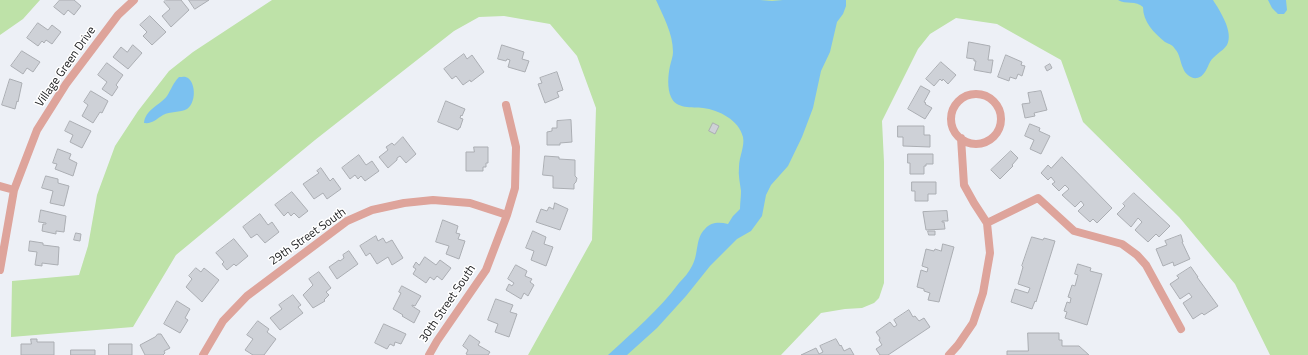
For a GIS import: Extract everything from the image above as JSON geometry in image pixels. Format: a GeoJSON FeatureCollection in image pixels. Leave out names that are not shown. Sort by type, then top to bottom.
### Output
{"type":"FeatureCollection","features":[{"type":"Feature","properties":{"kind":"street","name":"Village Green Drive"},"geometry":{"type":"LineString","coordinates":[[0,270],[14,190],[37,130],[66,84],[118,15],[134,0]]}},
{"type":"Feature","properties":{"kind":"street"},"geometry":{"type":"LineString","coordinates":[[949,355],[958,346],[973,323],[983,293],[990,253],[987,223],[964,185],[960,138],[955,132],[952,124],[952,116],[956,105],[966,97],[973,94],[982,95],[989,98],[998,107],[1001,118],[997,133],[984,143],[976,144],[960,138]]}},
{"type":"Feature","properties":{"kind":"street","name":"30th Street South"},"geometry":{"type":"LineString","coordinates":[[429,355],[436,341],[486,270],[507,215],[515,188],[516,147],[506,105]]}},
{"type":"Feature","properties":{"kind":"street"},"geometry":{"type":"LineString","coordinates":[[0,186],[14,190]]}},
{"type":"Feature","properties":{"kind":"street"},"geometry":{"type":"LineString","coordinates":[[987,223],[1038,198],[1074,231],[1122,244],[1137,255],[1146,266],[1180,328]]}},
{"type":"Feature","properties":{"kind":"street","name":"29th Street South"},"geometry":{"type":"LineString","coordinates":[[203,355],[223,322],[247,296],[347,221],[372,210],[404,203],[433,200],[470,203],[507,215]]}},
{"type":"Feature","properties":{"kind":"green space"},"geometry":{"type":"Polygon","coordinates":[[[0,0],[40,0],[23,19],[0,35],[0,0]]]}},
{"type":"Feature","properties":{"kind":"green space"},"geometry":{"type":"Polygon","coordinates":[[[272,0],[1308,0],[1308,355],[1270,355],[1235,284],[1179,217],[1083,122],[1061,60],[997,24],[956,18],[930,34],[918,49],[882,121],[884,162],[884,283],[879,298],[874,303],[862,308],[821,313],[781,355],[528,355],[592,240],[596,108],[577,56],[550,24],[504,16],[479,17],[454,31],[315,140],[176,255],[133,327],[11,337],[12,281],[79,275],[88,246],[97,195],[115,146],[138,111],[169,71],[193,52],[272,0]]]}},
{"type":"Feature","properties":{"kind":"water"},"geometry":{"type":"Polygon","coordinates":[[[656,0],[846,0],[846,6],[843,14],[837,22],[830,52],[821,71],[813,108],[802,137],[788,166],[771,185],[766,195],[762,216],[751,231],[737,239],[710,266],[686,296],[657,328],[627,355],[608,355],[654,312],[686,275],[694,261],[698,241],[705,229],[715,223],[728,224],[740,209],[741,191],[739,163],[743,148],[743,137],[741,131],[733,121],[722,114],[709,109],[680,105],[673,101],[668,82],[673,54],[673,45],[667,25],[656,0]]]}},
{"type":"Feature","properties":{"kind":"water"},"geometry":{"type":"Polygon","coordinates":[[[1118,0],[1213,0],[1225,22],[1229,34],[1229,40],[1223,50],[1210,62],[1202,76],[1197,78],[1190,77],[1184,70],[1178,53],[1174,48],[1161,39],[1150,27],[1145,18],[1143,7],[1137,4],[1118,0]]]}},
{"type":"Feature","properties":{"kind":"water"},"geometry":{"type":"Polygon","coordinates":[[[1268,0],[1286,0],[1287,10],[1284,14],[1278,14],[1272,8],[1268,0]]]}},
{"type":"Feature","properties":{"kind":"water"},"geometry":{"type":"Polygon","coordinates":[[[179,77],[188,78],[191,81],[194,94],[190,106],[184,110],[163,115],[152,122],[144,123],[145,118],[150,111],[167,96],[179,77]]]}},
{"type":"Feature","properties":{"kind":"building"},"geometry":{"type":"Polygon","coordinates":[[[60,0],[74,0],[81,6],[74,15],[68,10],[64,15],[54,7],[60,0]]]}},
{"type":"Feature","properties":{"kind":"building"},"geometry":{"type":"Polygon","coordinates":[[[166,0],[181,0],[189,10],[171,27],[162,16],[170,9],[164,2],[166,0]]]}},
{"type":"Feature","properties":{"kind":"building"},"geometry":{"type":"Polygon","coordinates":[[[189,0],[209,0],[195,9],[189,0]]]}},
{"type":"Feature","properties":{"kind":"building"},"geometry":{"type":"Polygon","coordinates":[[[150,16],[166,32],[152,45],[143,36],[147,32],[140,25],[150,16]]]}},
{"type":"Feature","properties":{"kind":"building"},"geometry":{"type":"Polygon","coordinates":[[[38,23],[48,30],[52,25],[61,32],[52,44],[46,40],[44,43],[42,41],[38,46],[27,38],[38,23]]]}},
{"type":"Feature","properties":{"kind":"building"},"geometry":{"type":"Polygon","coordinates":[[[969,42],[990,46],[988,60],[993,60],[991,73],[974,70],[976,61],[974,61],[974,59],[967,58],[969,42]]]}},
{"type":"Feature","properties":{"kind":"building"},"geometry":{"type":"Polygon","coordinates":[[[133,45],[142,53],[128,69],[113,57],[121,47],[127,52],[133,45]]]}},
{"type":"Feature","properties":{"kind":"building"},"geometry":{"type":"Polygon","coordinates":[[[502,45],[524,52],[522,59],[529,61],[525,72],[508,67],[510,60],[507,59],[506,61],[498,59],[502,45]]]}},
{"type":"Feature","properties":{"kind":"building"},"geometry":{"type":"Polygon","coordinates":[[[22,51],[40,62],[33,72],[27,68],[23,74],[11,66],[22,51]]]}},
{"type":"Feature","properties":{"kind":"building"},"geometry":{"type":"Polygon","coordinates":[[[464,54],[467,59],[472,55],[484,72],[471,82],[470,80],[463,85],[456,76],[452,79],[444,69],[464,54]]]}},
{"type":"Feature","properties":{"kind":"building"},"geometry":{"type":"Polygon","coordinates":[[[1006,55],[1022,62],[1021,65],[1025,66],[1022,76],[1018,74],[1016,79],[1010,77],[1009,81],[998,77],[1006,55]]]}},
{"type":"Feature","properties":{"kind":"building"},"geometry":{"type":"Polygon","coordinates":[[[941,62],[956,75],[948,84],[943,79],[942,81],[940,79],[934,86],[926,79],[941,62]]]}},
{"type":"Feature","properties":{"kind":"building"},"geometry":{"type":"Polygon","coordinates":[[[107,63],[123,75],[116,85],[118,87],[112,96],[102,89],[107,82],[98,75],[107,63]]]}},
{"type":"Feature","properties":{"kind":"building"},"geometry":{"type":"Polygon","coordinates":[[[1050,64],[1052,68],[1047,71],[1045,67],[1050,64]]]}},
{"type":"Feature","properties":{"kind":"building"},"geometry":{"type":"Polygon","coordinates":[[[557,72],[563,90],[557,92],[559,97],[545,103],[538,84],[542,83],[540,78],[557,72]]]}},
{"type":"Feature","properties":{"kind":"building"},"geometry":{"type":"Polygon","coordinates":[[[10,79],[22,83],[15,109],[2,105],[10,79]]]}},
{"type":"Feature","properties":{"kind":"building"},"geometry":{"type":"Polygon","coordinates":[[[921,86],[930,91],[924,102],[932,108],[925,119],[908,109],[921,86]]]}},
{"type":"Feature","properties":{"kind":"building"},"geometry":{"type":"Polygon","coordinates":[[[91,91],[108,101],[102,113],[100,112],[93,123],[82,116],[88,105],[84,102],[91,91]]]}},
{"type":"Feature","properties":{"kind":"building"},"geometry":{"type":"Polygon","coordinates":[[[1041,91],[1047,110],[1034,113],[1035,116],[1025,118],[1022,104],[1030,103],[1028,93],[1041,91]]]}},
{"type":"Feature","properties":{"kind":"building"},"geometry":{"type":"Polygon","coordinates":[[[446,101],[465,109],[460,118],[463,119],[458,130],[438,122],[446,101]]]}},
{"type":"Feature","properties":{"kind":"building"},"geometry":{"type":"Polygon","coordinates":[[[571,120],[572,142],[560,143],[560,145],[547,145],[547,132],[552,131],[552,128],[557,128],[557,121],[571,120]]]}},
{"type":"Feature","properties":{"kind":"building"},"geometry":{"type":"Polygon","coordinates":[[[70,121],[91,131],[82,148],[70,142],[73,135],[65,131],[70,121]]]}},
{"type":"Feature","properties":{"kind":"building"},"geometry":{"type":"Polygon","coordinates":[[[713,123],[719,126],[715,134],[709,131],[713,123]]]}},
{"type":"Feature","properties":{"kind":"building"},"geometry":{"type":"Polygon","coordinates":[[[1030,124],[1040,128],[1039,131],[1050,136],[1041,154],[1030,149],[1034,140],[1025,136],[1030,124]]]}},
{"type":"Feature","properties":{"kind":"building"},"geometry":{"type":"Polygon","coordinates":[[[898,126],[924,126],[924,135],[930,135],[930,147],[903,146],[903,137],[898,137],[898,126]]]}},
{"type":"Feature","properties":{"kind":"building"},"geometry":{"type":"Polygon","coordinates":[[[403,137],[416,154],[406,163],[400,156],[388,168],[379,157],[388,150],[386,147],[392,143],[394,145],[403,137]]]}},
{"type":"Feature","properties":{"kind":"building"},"geometry":{"type":"Polygon","coordinates":[[[474,147],[488,147],[488,163],[486,163],[486,167],[483,167],[483,171],[466,171],[466,152],[474,152],[474,147]]]}},
{"type":"Feature","properties":{"kind":"building"},"geometry":{"type":"Polygon","coordinates":[[[58,149],[71,154],[69,159],[77,163],[73,176],[55,169],[57,164],[53,163],[58,149]]]}},
{"type":"Feature","properties":{"kind":"building"},"geometry":{"type":"Polygon","coordinates":[[[1011,151],[1018,158],[1012,165],[1013,166],[1000,179],[991,170],[1011,151]]]}},
{"type":"Feature","properties":{"kind":"building"},"geometry":{"type":"Polygon","coordinates":[[[908,154],[933,154],[933,164],[926,164],[926,166],[924,166],[924,174],[910,174],[908,154]]]}},
{"type":"Feature","properties":{"kind":"building"},"geometry":{"type":"Polygon","coordinates":[[[359,155],[366,165],[372,161],[379,171],[365,181],[361,176],[358,179],[355,175],[350,179],[342,168],[359,155]]]}},
{"type":"Feature","properties":{"kind":"building"},"geometry":{"type":"Polygon","coordinates":[[[545,156],[575,160],[575,176],[577,178],[574,184],[574,189],[553,188],[553,176],[543,175],[545,156]]]}},
{"type":"Feature","properties":{"kind":"building"},"geometry":{"type":"Polygon","coordinates":[[[1062,157],[1112,208],[1097,223],[1093,219],[1090,222],[1078,211],[1084,205],[1081,201],[1075,207],[1062,195],[1069,189],[1065,185],[1059,191],[1052,184],[1055,182],[1051,177],[1048,180],[1041,173],[1048,165],[1051,168],[1062,157]]]}},
{"type":"Feature","properties":{"kind":"building"},"geometry":{"type":"Polygon","coordinates":[[[321,168],[330,181],[333,178],[341,189],[327,199],[323,193],[314,199],[303,184],[319,173],[317,171],[321,168]]]}},
{"type":"Feature","properties":{"kind":"building"},"geometry":{"type":"Polygon","coordinates":[[[46,176],[58,179],[58,183],[69,186],[64,206],[50,203],[53,191],[42,188],[46,176]]]}},
{"type":"Feature","properties":{"kind":"building"},"geometry":{"type":"Polygon","coordinates":[[[912,182],[936,182],[936,194],[928,194],[928,201],[915,201],[915,191],[912,191],[912,182]]]}},
{"type":"Feature","properties":{"kind":"building"},"geometry":{"type":"Polygon","coordinates":[[[292,192],[308,211],[299,218],[294,213],[291,216],[288,212],[284,216],[275,205],[292,192]]]}},
{"type":"Feature","properties":{"kind":"building"},"geometry":{"type":"Polygon","coordinates":[[[1134,193],[1170,226],[1159,237],[1156,234],[1148,242],[1135,230],[1142,222],[1138,218],[1131,227],[1117,214],[1125,206],[1123,204],[1134,193]]]}},
{"type":"Feature","properties":{"kind":"building"},"geometry":{"type":"Polygon","coordinates":[[[555,203],[568,209],[560,230],[536,222],[541,209],[547,211],[549,207],[553,209],[555,203]]]}},
{"type":"Feature","properties":{"kind":"building"},"geometry":{"type":"Polygon","coordinates":[[[41,210],[66,216],[64,232],[56,231],[56,234],[42,231],[43,224],[46,223],[39,222],[41,210]]]}},
{"type":"Feature","properties":{"kind":"building"},"geometry":{"type":"Polygon","coordinates":[[[947,211],[948,221],[942,221],[944,222],[945,229],[926,230],[923,212],[947,211]]]}},
{"type":"Feature","properties":{"kind":"building"},"geometry":{"type":"Polygon","coordinates":[[[260,214],[268,225],[272,222],[279,232],[265,243],[257,234],[251,238],[243,227],[260,214]]]}},
{"type":"Feature","properties":{"kind":"building"},"geometry":{"type":"Polygon","coordinates":[[[443,220],[458,226],[456,233],[460,234],[458,239],[465,241],[459,259],[446,254],[449,246],[436,242],[443,220]]]}},
{"type":"Feature","properties":{"kind":"building"},"geometry":{"type":"Polygon","coordinates":[[[533,231],[546,237],[544,244],[553,247],[546,266],[531,260],[534,251],[526,248],[533,231]]]}},
{"type":"Feature","properties":{"kind":"building"},"geometry":{"type":"Polygon","coordinates":[[[928,231],[935,231],[935,235],[929,235],[928,231]]]}},
{"type":"Feature","properties":{"kind":"building"},"geometry":{"type":"Polygon","coordinates":[[[76,233],[81,234],[80,241],[74,240],[76,233]]]}},
{"type":"Feature","properties":{"kind":"building"},"geometry":{"type":"Polygon","coordinates":[[[1181,235],[1182,242],[1190,259],[1174,266],[1173,262],[1163,266],[1156,249],[1167,245],[1165,241],[1181,235]]]}},
{"type":"Feature","properties":{"kind":"building"},"geometry":{"type":"Polygon","coordinates":[[[376,236],[378,241],[383,238],[386,243],[392,240],[403,258],[392,265],[388,257],[377,264],[370,253],[366,256],[360,246],[376,236]]]}},
{"type":"Feature","properties":{"kind":"building"},"geometry":{"type":"Polygon","coordinates":[[[1032,237],[1055,241],[1036,302],[1035,301],[1032,309],[1011,302],[1015,289],[1028,293],[1030,288],[1018,284],[1022,266],[1032,237]]]}},
{"type":"Feature","properties":{"kind":"building"},"geometry":{"type":"Polygon","coordinates":[[[234,239],[248,256],[236,266],[234,264],[227,270],[222,264],[224,262],[216,253],[234,239]]]}},
{"type":"Feature","properties":{"kind":"building"},"geometry":{"type":"Polygon","coordinates":[[[30,241],[43,243],[43,245],[59,247],[58,265],[42,263],[42,266],[35,265],[37,252],[29,251],[30,241]]]}},
{"type":"Feature","properties":{"kind":"building"},"geometry":{"type":"Polygon","coordinates":[[[943,244],[954,247],[939,302],[928,300],[930,293],[917,287],[921,270],[927,272],[928,268],[922,266],[926,249],[941,251],[943,244]]]}},
{"type":"Feature","properties":{"kind":"building"},"geometry":{"type":"Polygon","coordinates":[[[349,251],[358,264],[337,279],[329,267],[344,258],[343,255],[349,251]]]}},
{"type":"Feature","properties":{"kind":"building"},"geometry":{"type":"Polygon","coordinates":[[[425,257],[436,265],[440,260],[451,268],[442,280],[437,276],[434,280],[430,277],[426,283],[413,274],[416,269],[413,267],[416,262],[419,265],[425,257]]]}},
{"type":"Feature","properties":{"kind":"building"},"geometry":{"type":"Polygon","coordinates":[[[1078,264],[1091,268],[1090,271],[1102,274],[1087,325],[1065,318],[1067,312],[1064,311],[1067,302],[1070,303],[1071,298],[1068,297],[1072,285],[1075,286],[1078,275],[1075,274],[1078,264]]]}},
{"type":"Feature","properties":{"kind":"building"},"geometry":{"type":"Polygon","coordinates":[[[516,265],[527,271],[525,276],[532,279],[530,282],[534,285],[528,296],[524,293],[521,299],[506,290],[509,284],[512,286],[514,283],[508,279],[516,265]]]}},
{"type":"Feature","properties":{"kind":"building"},"geometry":{"type":"Polygon","coordinates":[[[1191,267],[1218,306],[1204,315],[1202,313],[1193,319],[1183,303],[1192,297],[1189,293],[1180,299],[1170,284],[1179,278],[1177,276],[1191,267]]]}},
{"type":"Feature","properties":{"kind":"building"},"geometry":{"type":"Polygon","coordinates":[[[196,268],[201,272],[204,268],[219,280],[202,302],[186,287],[192,279],[189,276],[196,268]]]}},
{"type":"Feature","properties":{"kind":"building"},"geometry":{"type":"Polygon","coordinates":[[[319,272],[331,288],[326,292],[329,295],[324,300],[325,301],[313,308],[303,295],[313,285],[309,279],[319,272]]]}},
{"type":"Feature","properties":{"kind":"building"},"geometry":{"type":"Polygon","coordinates":[[[402,286],[421,296],[415,306],[412,305],[420,311],[414,323],[393,309],[401,293],[399,292],[402,286]]]}},
{"type":"Feature","properties":{"kind":"building"},"geometry":{"type":"Polygon","coordinates":[[[293,295],[301,305],[298,307],[303,313],[280,330],[270,318],[282,309],[279,305],[293,295]]]}},
{"type":"Feature","properties":{"kind":"building"},"geometry":{"type":"Polygon","coordinates":[[[496,299],[513,305],[510,312],[517,314],[509,337],[495,332],[498,324],[488,320],[496,299]]]}},
{"type":"Feature","properties":{"kind":"building"},"geometry":{"type":"Polygon","coordinates":[[[177,301],[190,309],[185,318],[188,320],[180,333],[164,324],[177,301]]]}},
{"type":"Feature","properties":{"kind":"building"},"geometry":{"type":"Polygon","coordinates":[[[909,310],[913,317],[915,316],[919,321],[924,318],[930,327],[888,355],[880,355],[876,349],[882,345],[876,332],[890,322],[894,327],[897,325],[894,320],[909,310]]]}},
{"type":"Feature","properties":{"kind":"building"},"geometry":{"type":"Polygon","coordinates":[[[258,321],[269,329],[267,332],[276,339],[264,355],[253,355],[245,350],[253,339],[247,335],[258,321]]]}},
{"type":"Feature","properties":{"kind":"building"},"geometry":{"type":"Polygon","coordinates":[[[384,324],[406,334],[401,344],[395,342],[394,346],[390,344],[387,349],[375,343],[384,324]]]}},
{"type":"Feature","properties":{"kind":"building"},"geometry":{"type":"Polygon","coordinates":[[[1028,333],[1059,333],[1059,340],[1062,340],[1062,346],[1079,346],[1089,355],[1007,355],[1007,351],[1028,351],[1028,333]]]}},
{"type":"Feature","properties":{"kind":"building"},"geometry":{"type":"Polygon","coordinates":[[[158,334],[161,334],[170,348],[164,351],[165,353],[163,355],[145,355],[140,345],[158,334]]]}},
{"type":"Feature","properties":{"kind":"building"},"geometry":{"type":"Polygon","coordinates":[[[470,335],[480,342],[478,345],[490,352],[488,355],[466,354],[468,350],[463,346],[470,335]]]}},
{"type":"Feature","properties":{"kind":"building"},"geometry":{"type":"Polygon","coordinates":[[[31,339],[37,339],[37,342],[54,342],[54,355],[21,355],[21,344],[31,344],[31,339]]]}},
{"type":"Feature","properties":{"kind":"building"},"geometry":{"type":"Polygon","coordinates":[[[836,339],[844,351],[850,348],[854,355],[801,355],[816,348],[819,354],[823,352],[820,346],[836,339]]]}},
{"type":"Feature","properties":{"kind":"building"},"geometry":{"type":"Polygon","coordinates":[[[109,344],[132,344],[132,355],[109,355],[109,344]]]}},
{"type":"Feature","properties":{"kind":"building"},"geometry":{"type":"Polygon","coordinates":[[[71,350],[95,350],[95,355],[71,355],[71,350]]]}}]}
